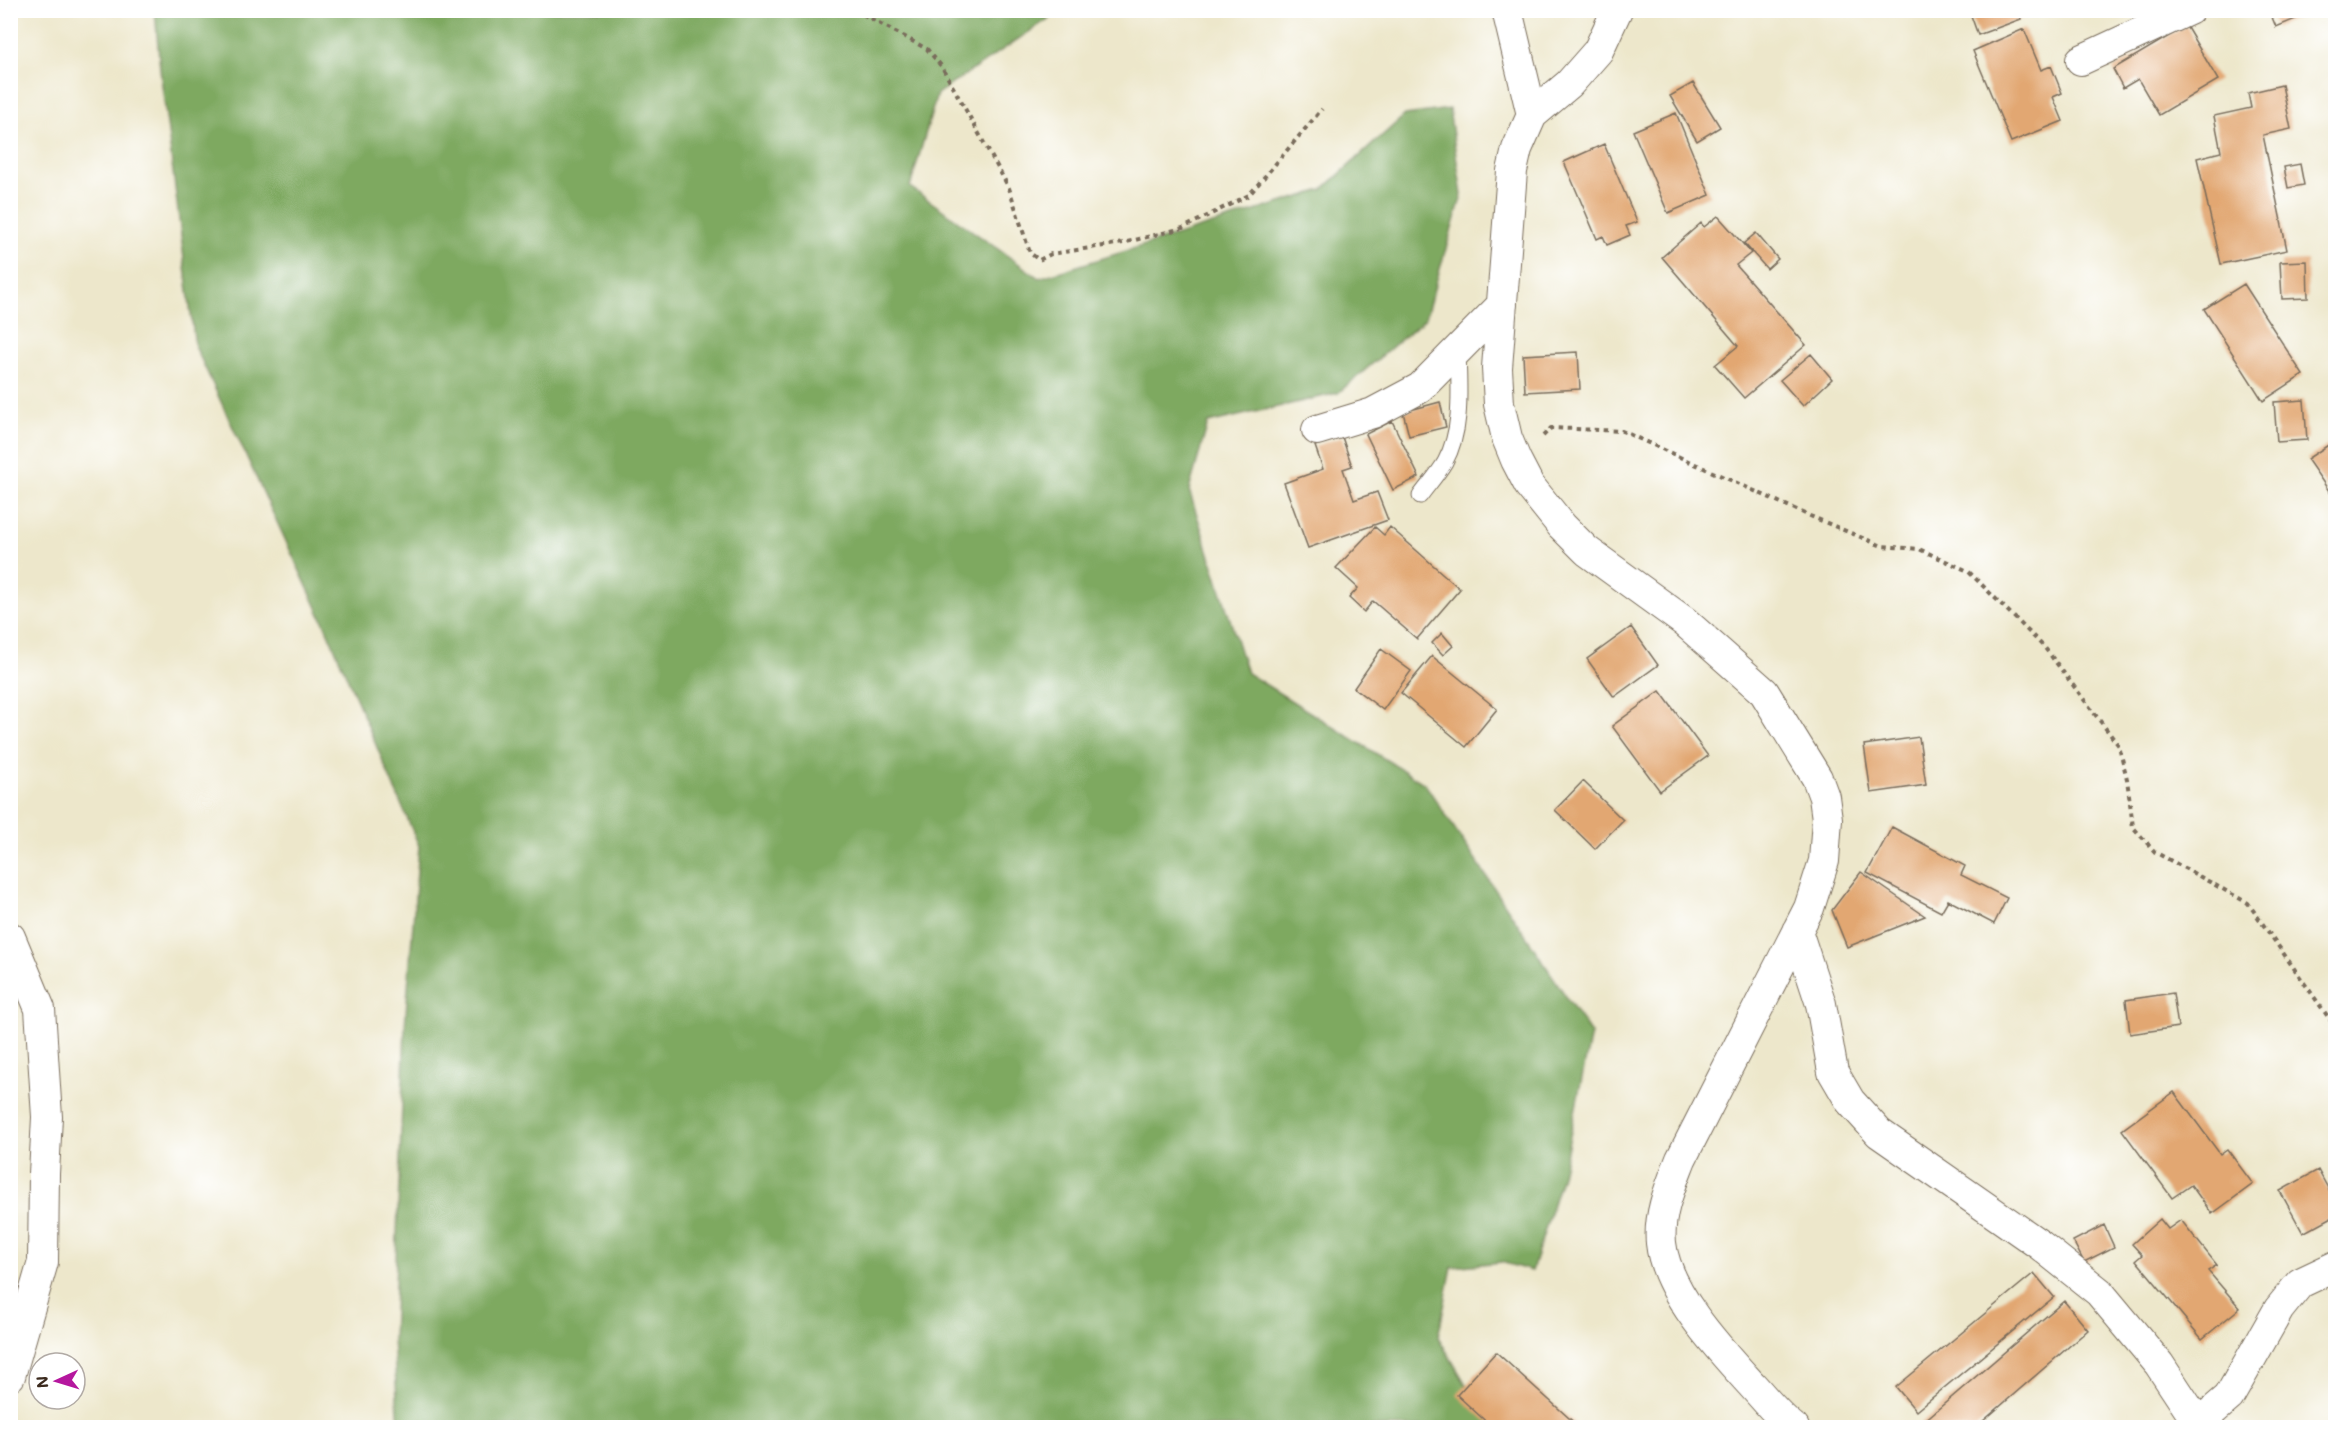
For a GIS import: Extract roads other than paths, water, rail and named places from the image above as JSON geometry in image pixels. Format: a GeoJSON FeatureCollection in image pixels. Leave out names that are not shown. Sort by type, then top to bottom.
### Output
{"type":"FeatureCollection","features":[{"type":"Feature","properties":{"kind":"street"},"geometry":{"type":"LineString","coordinates":[[1507,10],[1532,115]]}},
{"type":"Feature","properties":{"kind":"street"},"geometry":{"type":"LineString","coordinates":[[1617,10],[1598,51],[1583,70],[1532,115],[1524,130],[1512,171],[1497,368],[1499,404],[1507,438],[1516,460],[1529,485],[1562,526],[1587,551],[1685,622],[1764,692],[1817,778],[1824,797],[1827,844],[1809,908],[1681,1159],[1669,1189],[1660,1226],[1660,1244],[1678,1291],[1715,1345],[1794,1428]]}},
{"type":"Feature","properties":{"kind":"street"},"geometry":{"type":"LineString","coordinates":[[2081,60],[2189,10]]}},
{"type":"Feature","properties":{"kind":"street"},"geometry":{"type":"LineString","coordinates":[[1317,430],[1372,413],[1420,388],[1502,305]]}},
{"type":"Feature","properties":{"kind":"street"},"geometry":{"type":"LineString","coordinates":[[1797,931],[1821,1004],[1833,1072],[1851,1101],[1879,1133],[2040,1245],[2099,1292],[2159,1364],[2195,1425],[2229,1397],[2279,1309],[2300,1283],[2336,1266]]}},
{"type":"Feature","properties":{"kind":"street"},"geometry":{"type":"LineString","coordinates":[[10,937],[40,1009],[47,1117],[43,1262],[10,1376]]}},
{"type":"Feature","properties":{"kind":"lane"},"geometry":{"type":"LineString","coordinates":[[1420,496],[1445,462],[1454,438],[1460,406],[1458,349]]}}]}
